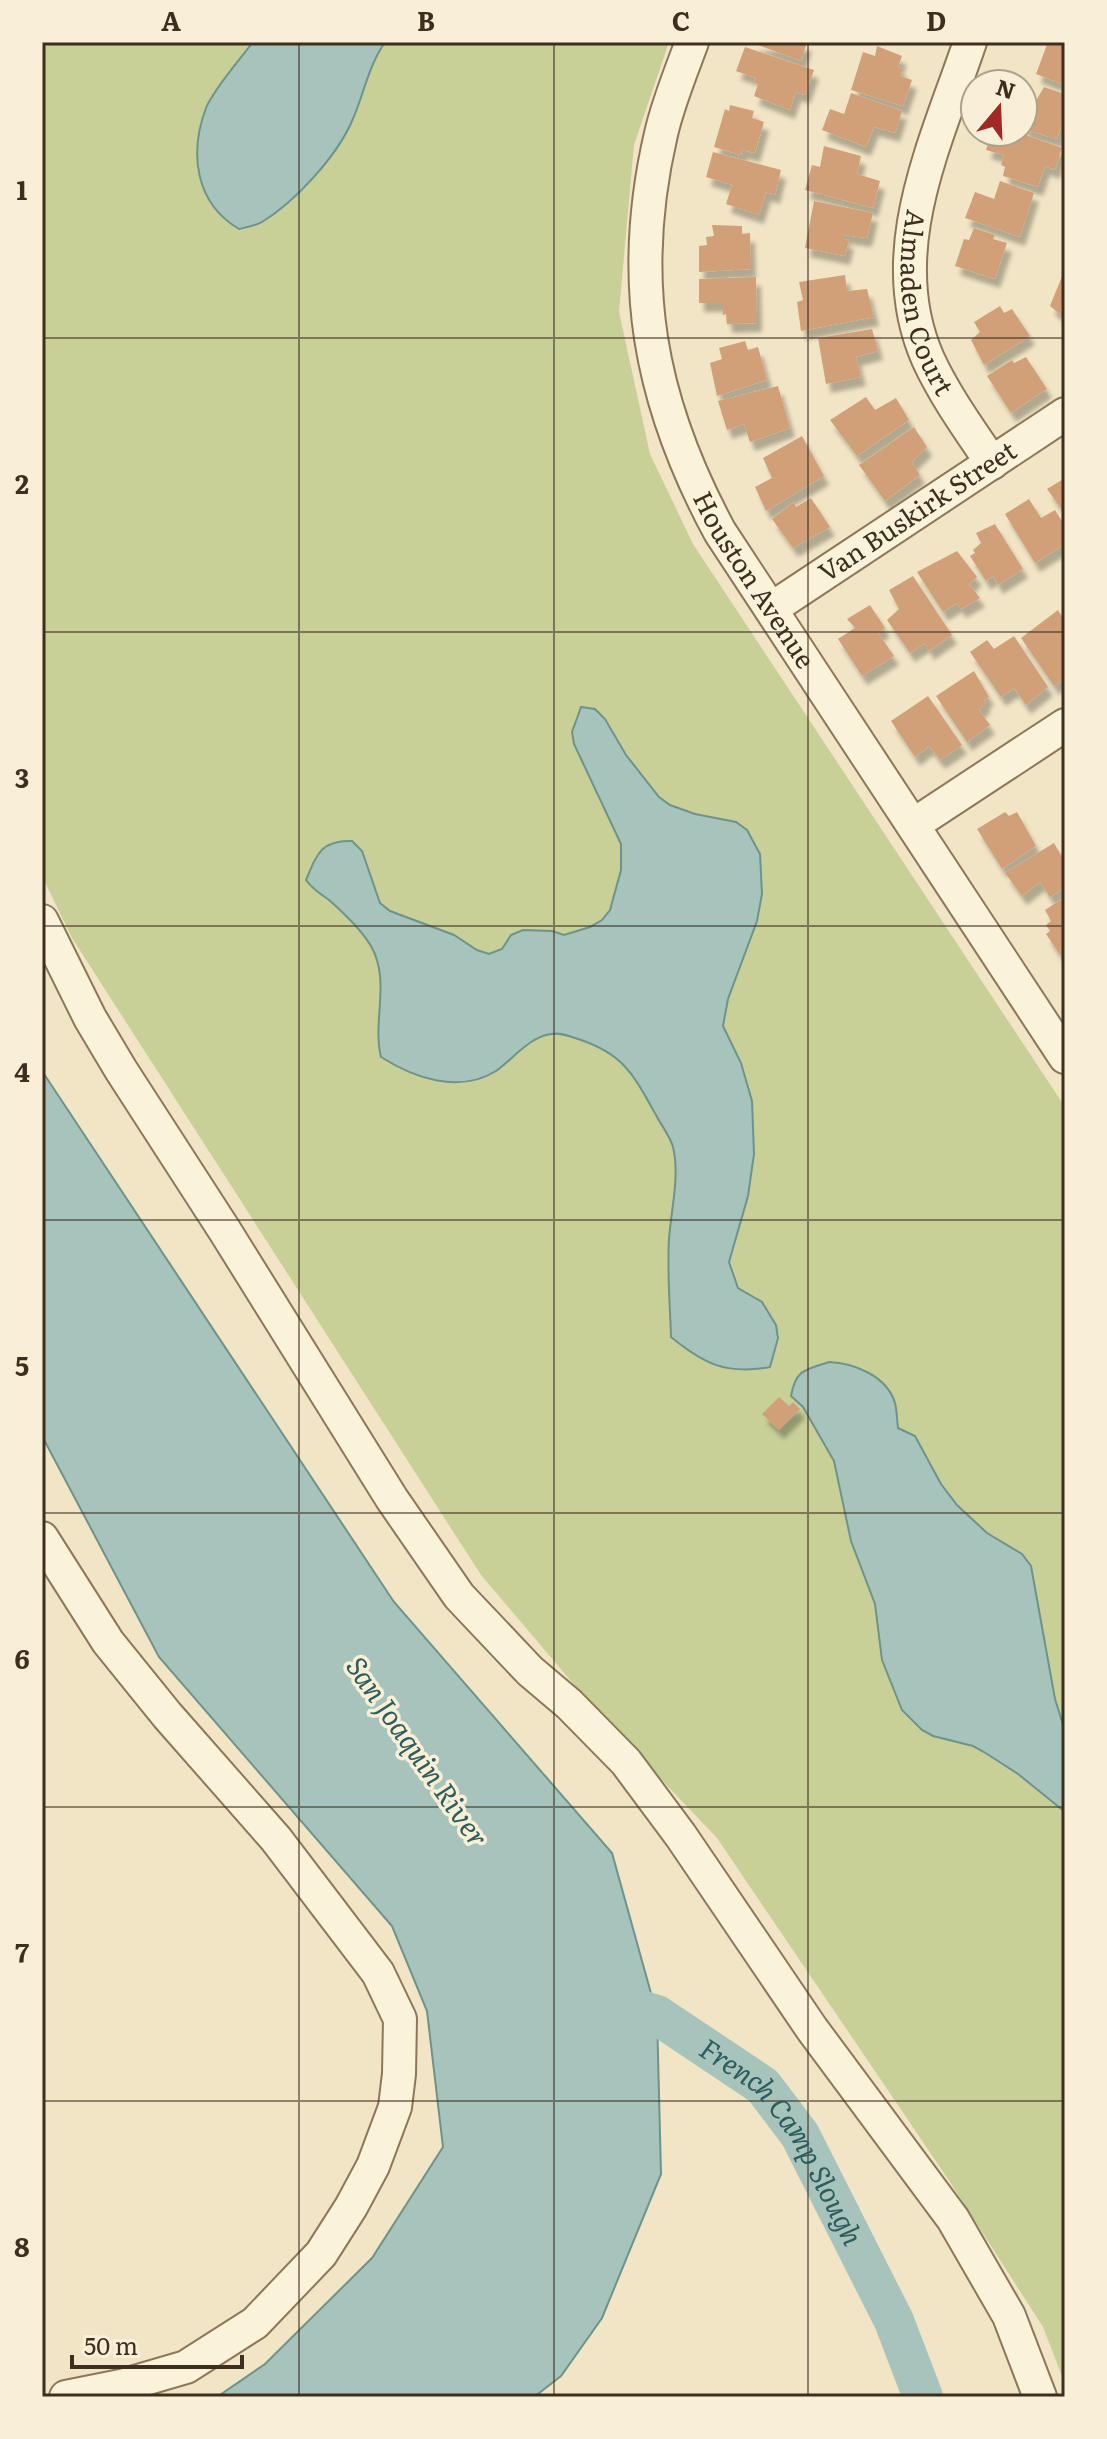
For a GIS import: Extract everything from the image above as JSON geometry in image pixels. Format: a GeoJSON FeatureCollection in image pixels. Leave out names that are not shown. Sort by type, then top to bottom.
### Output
{"type":"FeatureCollection","features":[{"type":"Feature","properties":{"kind":"street","name":"Houston Avenue"},"geometry":{"type":"LineString","coordinates":[[692,42],[666,115],[650,188],[645,241],[646,300],[652,343],[661,392],[677,443],[720,532],[1065,1057]]}},
{"type":"Feature","properties":{"kind":"street","name":"Almaden Court"},"geometry":{"type":"LineString","coordinates":[[970,42],[916,206],[910,239],[910,277],[915,317],[927,356],[943,390],[992,463]]}},
{"type":"Feature","properties":{"kind":"street","name":"Van Buskirk Street"},"geometry":{"type":"LineString","coordinates":[[771,609],[1065,414]]}},
{"type":"Feature","properties":{"kind":"street"},"geometry":{"type":"LineString","coordinates":[[913,825],[1065,725]]}},
{"type":"Feature","properties":{"kind":"street"},"geometry":{"type":"LineString","coordinates":[[42,921],[90,1018],[121,1070],[392,1499],[459,1596],[530,1671],[607,1741],[681,1836],[812,2029],[953,2219],[1009,2316],[1040,2397]]}},
{"type":"Feature","properties":{"kind":"street"},"geometry":{"type":"LineString","coordinates":[[42,1538],[108,1642],[167,1715],[276,1839],[378,1973],[400,2019],[395,2107],[373,2166],[321,2254],[255,2323],[186,2367],[121,2386],[66,2397]]}},
{"type":"Feature","properties":{"kind":"green space"},"geometry":{"type":"Polygon","coordinates":[[[42,42],[669,42],[634,145],[619,312],[650,454],[693,544],[1065,1107],[1065,2384],[1043,2327],[948,2179],[717,1838],[598,1713],[481,1575],[72,938],[42,876],[42,42]]]}},
{"type":"Feature","properties":{"kind":"water"},"geometry":{"type":"Polygon","coordinates":[[[253,42],[385,42],[370,71],[352,121],[326,163],[275,213],[259,223],[239,229],[224,218],[205,191],[197,159],[198,142],[209,101],[253,42]]]}},
{"type":"Feature","properties":{"kind":"water"},"geometry":{"type":"Polygon","coordinates":[[[581,707],[595,709],[605,719],[626,755],[659,797],[670,805],[695,814],[736,822],[747,830],[760,854],[762,894],[757,921],[728,999],[723,1026],[741,1063],[752,1101],[754,1154],[748,1196],[729,1262],[738,1288],[762,1302],[776,1325],[778,1338],[770,1367],[741,1369],[716,1365],[671,1337],[668,1251],[675,1158],[668,1135],[627,1068],[596,1046],[558,1034],[536,1039],[496,1071],[467,1081],[422,1077],[381,1057],[378,1029],[381,987],[377,959],[357,927],[306,880],[322,850],[333,843],[352,841],[362,851],[380,903],[390,911],[454,935],[489,954],[502,949],[511,935],[523,930],[552,931],[564,935],[602,920],[610,910],[621,870],[621,844],[574,744],[572,732],[581,707]]]}},
{"type":"Feature","properties":{"kind":"water","name":"San Joaquin River"},"geometry":{"type":"Polygon","coordinates":[[[42,1071],[394,1602],[612,1853],[657,2015],[661,2174],[602,2318],[561,2376],[534,2397],[217,2397],[265,2364],[372,2258],[443,2147],[427,2011],[392,1926],[159,1657],[42,1436],[42,1071]]]}},
{"type":"Feature","properties":{"kind":"water"},"geometry":{"type":"Polygon","coordinates":[[[829,1362],[859,1368],[885,1385],[895,1403],[898,1428],[915,1436],[941,1484],[957,1505],[987,1533],[1022,1554],[1031,1566],[1055,1699],[1065,1731],[1065,1812],[1018,1774],[984,1752],[973,1746],[933,1736],[922,1730],[902,1710],[882,1660],[875,1604],[851,1541],[834,1461],[803,1407],[791,1396],[799,1375],[829,1362]]]}},
{"type":"Feature","properties":{"kind":"building"},"geometry":{"type":"Polygon","coordinates":[[[750,42],[807,42],[801,61],[750,42]]]}},
{"type":"Feature","properties":{"kind":"building"},"geometry":{"type":"Polygon","coordinates":[[[1048,42],[1065,42],[1065,78],[1061,84],[1039,75],[1038,68],[1048,42]]]}},
{"type":"Feature","properties":{"kind":"building"},"geometry":{"type":"Polygon","coordinates":[[[877,46],[902,56],[898,67],[903,69],[900,76],[912,80],[903,106],[851,90],[863,52],[875,56],[877,46]]]}},
{"type":"Feature","properties":{"kind":"building"},"geometry":{"type":"Polygon","coordinates":[[[745,47],[814,70],[805,95],[796,92],[790,110],[754,96],[758,84],[754,83],[756,78],[736,71],[745,47]]]}},
{"type":"Feature","properties":{"kind":"building"},"geometry":{"type":"Polygon","coordinates":[[[1044,87],[1065,94],[1065,115],[1057,139],[1039,134],[1039,96],[1044,87]]]}},
{"type":"Feature","properties":{"kind":"building"},"geometry":{"type":"Polygon","coordinates":[[[851,93],[902,111],[895,133],[874,127],[866,147],[822,130],[830,109],[844,114],[851,93]]]}},
{"type":"Feature","properties":{"kind":"building"},"geometry":{"type":"Polygon","coordinates":[[[730,105],[754,111],[752,118],[764,122],[755,153],[742,150],[741,155],[714,147],[725,109],[729,111],[730,105]]]}},
{"type":"Feature","properties":{"kind":"building"},"geometry":{"type":"Polygon","coordinates":[[[1039,140],[1062,148],[1055,170],[1045,166],[1038,187],[1003,176],[1005,167],[1001,165],[1004,155],[986,150],[1039,148],[1039,140]]]}},
{"type":"Feature","properties":{"kind":"building"},"geometry":{"type":"Polygon","coordinates":[[[824,146],[861,156],[857,174],[880,181],[873,208],[805,190],[812,165],[820,167],[824,146]]]}},
{"type":"Feature","properties":{"kind":"building"},"geometry":{"type":"Polygon","coordinates":[[[713,152],[781,170],[775,195],[766,192],[759,215],[726,204],[732,185],[706,177],[713,152]]]}},
{"type":"Feature","properties":{"kind":"building"},"geometry":{"type":"Polygon","coordinates":[[[1000,181],[1034,193],[1020,237],[965,218],[975,192],[994,199],[1000,181]]]}},
{"type":"Feature","properties":{"kind":"building"},"geometry":{"type":"Polygon","coordinates":[[[814,201],[873,213],[867,238],[844,235],[844,239],[849,240],[845,256],[805,248],[814,201]]]}},
{"type":"Feature","properties":{"kind":"building"},"geometry":{"type":"Polygon","coordinates":[[[712,225],[742,226],[742,234],[750,233],[751,269],[699,272],[699,246],[707,245],[706,237],[714,236],[712,225]]]}},
{"type":"Feature","properties":{"kind":"building"},"geometry":{"type":"Polygon","coordinates":[[[974,228],[1007,243],[995,279],[955,266],[964,239],[969,240],[974,228]]]}},
{"type":"Feature","properties":{"kind":"building"},"geometry":{"type":"Polygon","coordinates":[[[1065,269],[1065,318],[1050,306],[1065,269]]]}},
{"type":"Feature","properties":{"kind":"building"},"geometry":{"type":"Polygon","coordinates":[[[845,275],[847,291],[867,289],[874,317],[801,331],[797,302],[803,300],[799,282],[845,275]]]}},
{"type":"Feature","properties":{"kind":"building"},"geometry":{"type":"Polygon","coordinates":[[[756,277],[757,323],[727,324],[723,303],[699,303],[699,279],[756,277]]]}},
{"type":"Feature","properties":{"kind":"building"},"geometry":{"type":"Polygon","coordinates":[[[1000,306],[1004,313],[1012,309],[1030,336],[984,365],[971,340],[980,332],[974,322],[1000,306]]]}},
{"type":"Feature","properties":{"kind":"building"},"geometry":{"type":"Polygon","coordinates":[[[872,329],[878,351],[856,357],[861,377],[826,384],[818,338],[872,329]]]}},
{"type":"Feature","properties":{"kind":"building"},"geometry":{"type":"Polygon","coordinates":[[[745,341],[748,350],[758,347],[767,380],[717,396],[710,363],[722,359],[719,348],[745,341]]]}},
{"type":"Feature","properties":{"kind":"building"},"geometry":{"type":"Polygon","coordinates":[[[1026,357],[1047,389],[1011,413],[987,376],[1012,360],[1014,363],[1026,357]]]}},
{"type":"Feature","properties":{"kind":"building"},"geometry":{"type":"Polygon","coordinates":[[[778,386],[790,428],[750,442],[744,424],[727,430],[718,401],[778,386]]]}},
{"type":"Feature","properties":{"kind":"building"},"geometry":{"type":"Polygon","coordinates":[[[866,397],[875,410],[896,398],[909,420],[857,456],[830,420],[866,397]]]}},
{"type":"Feature","properties":{"kind":"building"},"geometry":{"type":"Polygon","coordinates":[[[914,427],[927,447],[912,462],[920,475],[885,501],[859,465],[914,427]]]}},
{"type":"Feature","properties":{"kind":"building"},"geometry":{"type":"Polygon","coordinates":[[[802,436],[824,476],[766,511],[755,487],[772,478],[763,458],[802,436]]]}},
{"type":"Feature","properties":{"kind":"building"},"geometry":{"type":"Polygon","coordinates":[[[1065,478],[1065,514],[1047,489],[1065,478]]]}},
{"type":"Feature","properties":{"kind":"building"},"geometry":{"type":"Polygon","coordinates":[[[811,498],[830,527],[793,548],[772,519],[794,502],[796,507],[811,498]]]}},
{"type":"Feature","properties":{"kind":"building"},"geometry":{"type":"Polygon","coordinates":[[[1029,499],[1041,518],[1055,510],[1065,526],[1065,544],[1035,563],[1005,514],[1029,499]]]}},
{"type":"Feature","properties":{"kind":"building"},"geometry":{"type":"Polygon","coordinates":[[[995,524],[1023,569],[998,585],[993,576],[986,581],[970,556],[981,543],[976,533],[995,524]]]}},
{"type":"Feature","properties":{"kind":"building"},"geometry":{"type":"Polygon","coordinates":[[[957,551],[977,577],[969,584],[980,598],[961,609],[957,603],[943,612],[917,572],[957,551]]]}},
{"type":"Feature","properties":{"kind":"building"},"geometry":{"type":"Polygon","coordinates":[[[913,576],[952,635],[929,651],[925,643],[910,653],[887,620],[899,609],[889,590],[913,576]]]}},
{"type":"Feature","properties":{"kind":"building"},"geometry":{"type":"Polygon","coordinates":[[[870,605],[885,628],[878,633],[894,656],[862,676],[838,639],[855,628],[847,619],[870,605]]]}},
{"type":"Feature","properties":{"kind":"building"},"geometry":{"type":"Polygon","coordinates":[[[1058,610],[1065,621],[1065,678],[1054,686],[1021,638],[1058,610]]]}},
{"type":"Feature","properties":{"kind":"building"},"geometry":{"type":"Polygon","coordinates":[[[1014,636],[1048,687],[1026,705],[1014,688],[1001,697],[970,652],[987,640],[994,649],[1014,636]]]}},
{"type":"Feature","properties":{"kind":"building"},"geometry":{"type":"Polygon","coordinates":[[[974,671],[989,697],[979,710],[990,725],[967,742],[936,696],[974,671]]]}},
{"type":"Feature","properties":{"kind":"building"},"geometry":{"type":"Polygon","coordinates":[[[928,696],[962,745],[940,760],[929,746],[915,757],[891,721],[928,696]]]}},
{"type":"Feature","properties":{"kind":"building"},"geometry":{"type":"Polygon","coordinates":[[[1005,812],[1009,816],[1017,812],[1036,846],[1002,869],[977,829],[1005,812]]]}},
{"type":"Feature","properties":{"kind":"building"},"geometry":{"type":"Polygon","coordinates":[[[1054,843],[1065,862],[1065,888],[1050,897],[1040,882],[1022,896],[1005,873],[1054,843]]]}},
{"type":"Feature","properties":{"kind":"building"},"geometry":{"type":"Polygon","coordinates":[[[1065,897],[1065,952],[1060,955],[1046,934],[1050,931],[1046,925],[1051,921],[1045,910],[1065,897]]]}},
{"type":"Feature","properties":{"kind":"building"},"geometry":{"type":"Polygon","coordinates":[[[779,1397],[789,1406],[793,1402],[800,1409],[779,1430],[762,1414],[779,1397]]]}},
{"type":"Feature","properties":{"kind":"waterway","name":"French Camp Slough"},"geometry":{"type":"LineString","coordinates":[[606,1999],[657,2015],[763,2086],[800,2135],[894,2321],[923,2397]]}}]}
